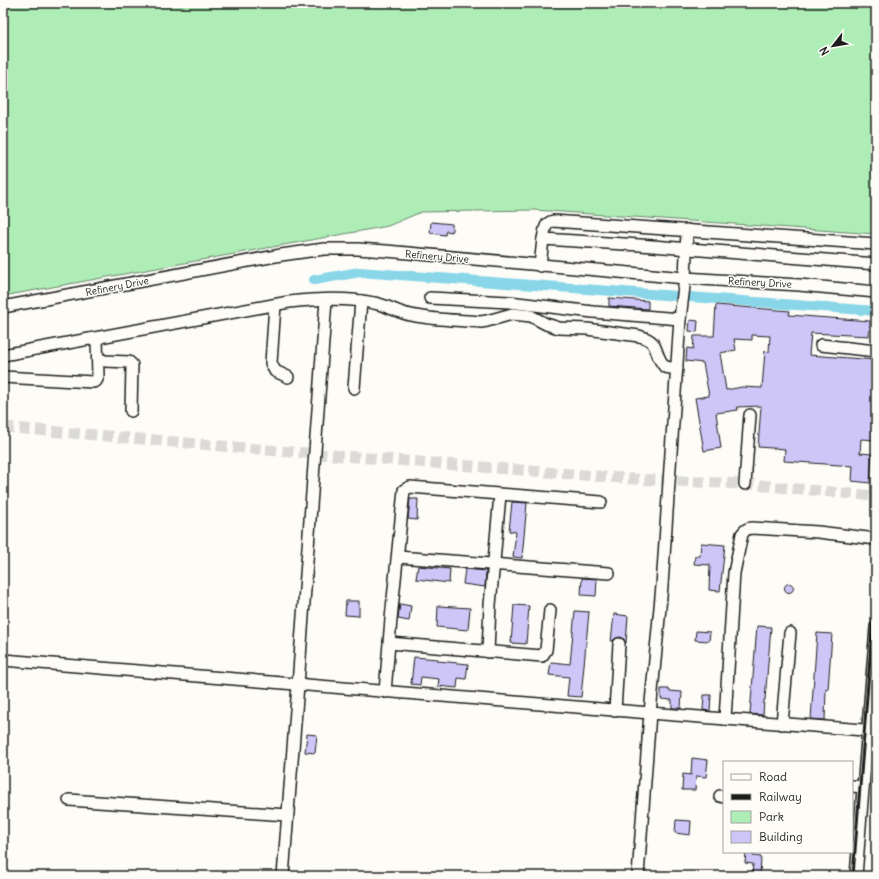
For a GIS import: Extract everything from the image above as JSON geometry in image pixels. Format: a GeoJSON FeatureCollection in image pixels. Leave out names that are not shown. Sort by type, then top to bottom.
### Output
{"type":"FeatureCollection","features":[{"type":"Feature","properties":{"kind":"street"},"geometry":{"type":"LineString","coordinates":[[540,266],[546,224],[553,221],[876,244]]}},
{"type":"Feature","properties":{"kind":"street"},"geometry":{"type":"LineString","coordinates":[[638,876],[650,713],[662,586],[681,313],[685,282],[687,230]]}},
{"type":"Feature","properties":{"kind":"street"},"geometry":{"type":"LineString","coordinates":[[543,239],[640,245],[687,250],[876,264]]}},
{"type":"Feature","properties":{"kind":"street","name":"Refinery Drive"},"geometry":{"type":"LineString","coordinates":[[3,307],[280,255],[324,249],[386,251],[685,282],[799,285],[876,292]]}},
{"type":"Feature","properties":{"kind":"street"},"geometry":{"type":"LineString","coordinates":[[430,298],[510,302],[594,312],[681,313]]}},
{"type":"Feature","properties":{"kind":"street"},"geometry":{"type":"LineString","coordinates":[[3,355],[275,305],[311,300],[326,300],[361,301],[385,305],[411,315],[481,322],[512,314],[531,316],[546,324],[559,328],[587,329],[639,336],[647,338],[652,342],[659,359],[665,367],[677,369]]}},
{"type":"Feature","properties":{"kind":"street"},"geometry":{"type":"LineString","coordinates":[[283,876],[326,300]]}},
{"type":"Feature","properties":{"kind":"street"},"geometry":{"type":"LineString","coordinates":[[354,388],[361,301]]}},
{"type":"Feature","properties":{"kind":"street"},"geometry":{"type":"LineString","coordinates":[[275,305],[271,363],[275,371],[288,377]]}},
{"type":"Feature","properties":{"kind":"street"},"geometry":{"type":"LineString","coordinates":[[3,377],[93,382],[97,380],[97,338]]}},
{"type":"Feature","properties":{"kind":"street"},"geometry":{"type":"LineString","coordinates":[[821,346],[876,351]]}},
{"type":"Feature","properties":{"kind":"street"},"geometry":{"type":"LineString","coordinates":[[98,358],[105,361],[129,362],[132,365],[131,411]]}},
{"type":"Feature","properties":{"kind":"street"},"geometry":{"type":"LineString","coordinates":[[745,484],[750,415]]}},
{"type":"Feature","properties":{"kind":"street"},"geometry":{"type":"LineString","coordinates":[[385,692],[404,490],[407,487],[601,502]]}},
{"type":"Feature","properties":{"kind":"street"},"geometry":{"type":"LineString","coordinates":[[488,652],[490,605],[500,495]]}},
{"type":"Feature","properties":{"kind":"street"},"geometry":{"type":"LineString","coordinates":[[725,719],[734,573],[742,534],[744,531],[748,528],[752,528],[818,532],[876,539]]}},
{"type":"Feature","properties":{"kind":"street"},"geometry":{"type":"LineString","coordinates":[[398,557],[609,573]]}},
{"type":"Feature","properties":{"kind":"street"},"geometry":{"type":"LineString","coordinates":[[389,644],[537,656],[544,654],[546,650],[550,610]]}},
{"type":"Feature","properties":{"kind":"street"},"geometry":{"type":"LineString","coordinates":[[856,876],[855,842],[857,787],[872,730],[876,627]]}},
{"type":"Feature","properties":{"kind":"street"},"geometry":{"type":"LineString","coordinates":[[782,724],[790,633]]}},
{"type":"Feature","properties":{"kind":"street"},"geometry":{"type":"LineString","coordinates":[[615,711],[620,644]]}},
{"type":"Feature","properties":{"kind":"street"},"geometry":{"type":"LineString","coordinates":[[3,660],[615,711],[872,730]]}},
{"type":"Feature","properties":{"kind":"street"},"geometry":{"type":"LineString","coordinates":[[69,800],[287,815]]}},
{"type":"Feature","properties":{"kind":"green space"},"geometry":{"type":"Polygon","coordinates":[[[3,3],[876,3],[876,234],[534,210],[421,212],[388,226],[3,296],[3,3]]]}},
{"type":"Feature","properties":{"kind":"building"},"geometry":{"type":"Polygon","coordinates":[[[431,222],[452,224],[452,232],[446,231],[445,235],[430,233],[431,222]]]}},
{"type":"Feature","properties":{"kind":"building"},"geometry":{"type":"Polygon","coordinates":[[[609,298],[648,301],[648,309],[609,306],[609,298]]]}},
{"type":"Feature","properties":{"kind":"building"},"geometry":{"type":"Polygon","coordinates":[[[716,305],[790,311],[789,315],[870,321],[869,336],[811,333],[809,355],[876,360],[876,440],[861,439],[860,453],[872,454],[870,483],[852,481],[853,466],[784,461],[785,449],[758,447],[761,406],[737,407],[738,410],[716,413],[721,448],[704,451],[695,398],[709,396],[703,363],[686,361],[687,348],[693,349],[694,336],[714,336],[716,305]],[[752,335],[752,340],[734,339],[736,350],[720,353],[726,390],[742,387],[762,388],[765,351],[769,352],[770,336],[752,335]]]}},
{"type":"Feature","properties":{"kind":"building"},"geometry":{"type":"Polygon","coordinates":[[[690,320],[698,321],[697,332],[689,331],[690,320]]]}},
{"type":"Feature","properties":{"kind":"building"},"geometry":{"type":"Polygon","coordinates":[[[410,499],[418,499],[417,520],[408,519],[410,499]]]}},
{"type":"Feature","properties":{"kind":"building"},"geometry":{"type":"Polygon","coordinates":[[[512,502],[527,503],[522,558],[513,557],[516,532],[509,531],[512,502]]]}},
{"type":"Feature","properties":{"kind":"building"},"geometry":{"type":"Polygon","coordinates":[[[701,543],[725,545],[720,591],[709,590],[710,565],[694,564],[695,556],[700,556],[701,543]]]}},
{"type":"Feature","properties":{"kind":"building"},"geometry":{"type":"Polygon","coordinates":[[[418,566],[450,569],[449,583],[416,579],[418,566]]]}},
{"type":"Feature","properties":{"kind":"building"},"geometry":{"type":"Polygon","coordinates":[[[465,569],[486,571],[485,587],[463,584],[465,569]]]}},
{"type":"Feature","properties":{"kind":"building"},"geometry":{"type":"Polygon","coordinates":[[[582,578],[597,579],[596,596],[581,595],[582,578]]]}},
{"type":"Feature","properties":{"kind":"building"},"geometry":{"type":"Polygon","coordinates":[[[789,583],[794,588],[789,593],[784,588],[789,583]]]}},
{"type":"Feature","properties":{"kind":"building"},"geometry":{"type":"Polygon","coordinates":[[[346,601],[359,601],[359,616],[345,615],[346,601]]]}},
{"type":"Feature","properties":{"kind":"building"},"geometry":{"type":"Polygon","coordinates":[[[400,604],[411,606],[409,621],[398,619],[400,604]]]}},
{"type":"Feature","properties":{"kind":"building"},"geometry":{"type":"Polygon","coordinates":[[[514,605],[529,606],[526,644],[511,643],[514,605]]]}},
{"type":"Feature","properties":{"kind":"building"},"geometry":{"type":"Polygon","coordinates":[[[438,606],[470,608],[468,630],[437,627],[438,606]]]}},
{"type":"Feature","properties":{"kind":"building"},"geometry":{"type":"Polygon","coordinates":[[[575,611],[589,612],[581,697],[567,696],[569,677],[549,675],[551,662],[570,664],[575,611]]]}},
{"type":"Feature","properties":{"kind":"building"},"geometry":{"type":"Polygon","coordinates":[[[614,614],[628,616],[626,643],[623,638],[620,637],[611,642],[614,614]]]}},
{"type":"Feature","properties":{"kind":"building"},"geometry":{"type":"Polygon","coordinates":[[[757,626],[771,627],[763,715],[750,714],[757,626]]]}},
{"type":"Feature","properties":{"kind":"building"},"geometry":{"type":"Polygon","coordinates":[[[696,631],[710,632],[709,641],[695,640],[696,631]]]}},
{"type":"Feature","properties":{"kind":"building"},"geometry":{"type":"Polygon","coordinates":[[[817,633],[832,634],[828,690],[826,689],[825,720],[811,719],[817,633]]]}},
{"type":"Feature","properties":{"kind":"building"},"geometry":{"type":"Polygon","coordinates":[[[414,657],[468,664],[466,679],[458,678],[457,688],[438,686],[439,679],[421,677],[420,685],[411,684],[414,657]]]}},
{"type":"Feature","properties":{"kind":"building"},"geometry":{"type":"Polygon","coordinates":[[[661,689],[682,692],[681,708],[672,708],[672,700],[661,699],[661,689]]]}},
{"type":"Feature","properties":{"kind":"building"},"geometry":{"type":"Polygon","coordinates":[[[704,695],[711,695],[710,711],[703,710],[704,695]]]}},
{"type":"Feature","properties":{"kind":"building"},"geometry":{"type":"Polygon","coordinates":[[[307,734],[317,735],[315,753],[305,752],[307,734]]]}},
{"type":"Feature","properties":{"kind":"building"},"geometry":{"type":"Polygon","coordinates":[[[692,758],[708,760],[706,777],[696,776],[695,790],[682,790],[683,774],[691,775],[692,758]]]}},
{"type":"Feature","properties":{"kind":"building"},"geometry":{"type":"Polygon","coordinates":[[[676,820],[691,821],[690,835],[675,833],[676,820]]]}},
{"type":"Feature","properties":{"kind":"building"},"geometry":{"type":"Polygon","coordinates":[[[746,853],[754,853],[753,856],[761,857],[760,876],[752,876],[753,864],[745,863],[746,853]]]}},
{"type":"Feature","properties":{"kind":"waterway"},"geometry":{"type":"LineString","coordinates":[[314,280],[360,272],[876,311]]}},
{"type":"Feature","properties":{"kind":"tunnel"},"geometry":{"type":"LineString","coordinates":[[3,427],[634,479],[745,484],[876,496]]}},
{"type":"Feature","properties":{"kind":"railway"},"geometry":{"type":"LineString","coordinates":[[853,876],[876,581]]}}]}
